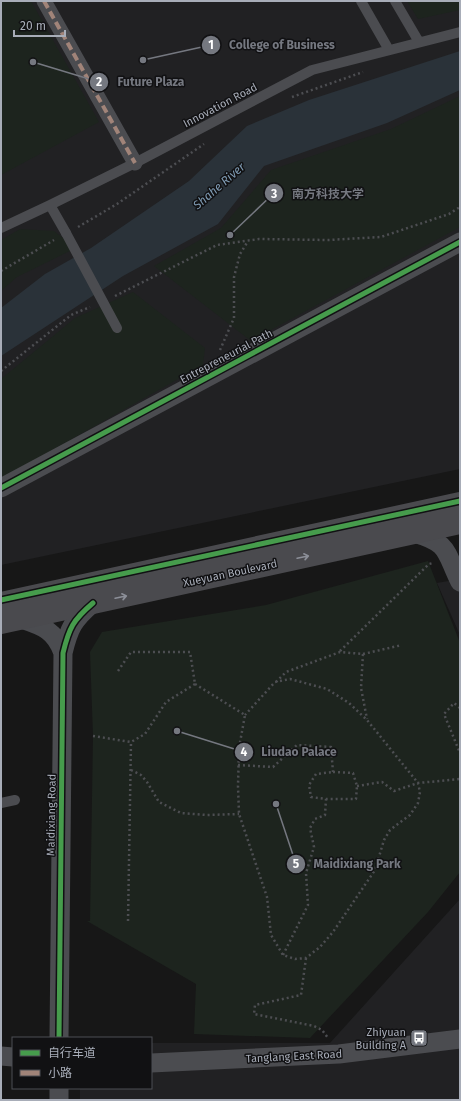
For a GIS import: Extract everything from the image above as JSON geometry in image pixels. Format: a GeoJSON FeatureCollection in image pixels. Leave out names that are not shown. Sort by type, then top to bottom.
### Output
{"type":"FeatureCollection","features":[{"type":"Feature","properties":{"kind":"main road","name":"Xueyuan Boulevard"},"geometry":{"type":"LineString","coordinates":[[1,603],[460,503]]}},
{"type":"Feature","properties":{"kind":"main road","name":"Xueyuan Boulevard"},"geometry":{"type":"LineString","coordinates":[[11,621],[460,524]]}},
{"type":"Feature","properties":{"kind":"street"},"geometry":{"type":"LineString","coordinates":[[44,1],[135,163]]}},
{"type":"Feature","properties":{"kind":"street","name":"Entrepreneurial Path"},"geometry":{"type":"LineString","coordinates":[[1,488],[460,242]]}},
{"type":"Feature","properties":{"kind":"street"},"geometry":{"type":"LineString","coordinates":[[448,554],[451,537],[460,524]]}},
{"type":"Feature","properties":{"kind":"street"},"geometry":{"type":"LineString","coordinates":[[414,533],[435,541],[443,547],[448,554],[460,582]]}},
{"type":"Feature","properties":{"kind":"street","name":"Maidixiang Road"},"geometry":{"type":"LineString","coordinates":[[59,1037],[63,653],[66,637],[72,624],[80,614],[93,603]]}},
{"type":"Feature","properties":{"kind":"street"},"geometry":{"type":"LineString","coordinates":[[11,621],[38,625],[49,632],[58,641],[63,653]]}},
{"type":"Feature","properties":{"kind":"street","name":"Tanglang East Road"},"geometry":{"type":"LineString","coordinates":[[152,1064],[339,1054],[460,1039]]}},
{"type":"Feature","properties":{"kind":"street"},"geometry":{"type":"LineString","coordinates":[[1,1056],[12,1056]]}},
{"type":"Feature","properties":{"kind":"street"},"geometry":{"type":"LineString","coordinates":[[59,1089],[59,1100]]}},
{"type":"Feature","properties":{"kind":"lane"},"geometry":{"type":"LineString","coordinates":[[361,1],[389,50]]}},
{"type":"Feature","properties":{"kind":"lane"},"geometry":{"type":"LineString","coordinates":[[396,1],[420,42]]}},
{"type":"Feature","properties":{"kind":"lane","name":"Innovation Road"},"geometry":{"type":"LineString","coordinates":[[1,228],[135,163],[312,70],[460,32]]}},
{"type":"Feature","properties":{"kind":"lane"},"geometry":{"type":"LineString","coordinates":[[50,205],[117,328]]}},
{"type":"Feature","properties":{"kind":"lane"},"geometry":{"type":"LineString","coordinates":[[1,802],[15,800]]}},
{"type":"Feature","properties":{"kind":"path"},"geometry":{"type":"LineString","coordinates":[[286,99],[368,71]]}},
{"type":"Feature","properties":{"kind":"path"},"geometry":{"type":"LineString","coordinates":[[1,271],[117,204],[205,143]]}},
{"type":"Feature","properties":{"kind":"path"},"geometry":{"type":"LineString","coordinates":[[113,297],[217,245],[259,239],[328,240],[381,237],[449,214],[460,207]]}},
{"type":"Feature","properties":{"kind":"path"},"geometry":{"type":"LineString","coordinates":[[209,376],[234,318],[234,277],[240,254],[248,241]]}},
{"type":"Feature","properties":{"kind":"path"},"geometry":{"type":"LineString","coordinates":[[1,371],[71,315],[92,306]]}},
{"type":"Feature","properties":{"kind":"path"},"geometry":{"type":"LineString","coordinates":[[275,682],[290,679],[326,689],[349,703],[367,720],[418,783],[420,792],[418,802],[410,815],[390,830],[384,840],[375,870],[333,932],[320,948],[306,958],[295,959],[284,955],[271,935],[267,897],[239,814],[239,748],[245,715],[275,682],[286,672],[340,652],[429,564]]}},
{"type":"Feature","properties":{"kind":"path"},"geometry":{"type":"LineString","coordinates":[[340,652],[363,654],[402,645]]}},
{"type":"Feature","properties":{"kind":"path"},"geometry":{"type":"LineString","coordinates":[[118,671],[132,652],[190,652],[195,684],[245,715]]}},
{"type":"Feature","properties":{"kind":"path"},"geometry":{"type":"LineString","coordinates":[[363,654],[361,688],[367,720]]}},
{"type":"Feature","properties":{"kind":"path"},"geometry":{"type":"LineString","coordinates":[[93,736],[131,742],[145,734],[166,702],[195,684]]}},
{"type":"Feature","properties":{"kind":"path"},"geometry":{"type":"LineString","coordinates":[[460,708],[454,703],[444,714],[460,754]]}},
{"type":"Feature","properties":{"kind":"path"},"geometry":{"type":"LineString","coordinates":[[128,921],[131,742]]}},
{"type":"Feature","properties":{"kind":"path"},"geometry":{"type":"LineString","coordinates":[[238,765],[273,767],[297,745],[304,745],[332,748],[332,772]]}},
{"type":"Feature","properties":{"kind":"path"},"geometry":{"type":"LineString","coordinates":[[131,770],[141,775],[159,802],[182,813],[207,815],[239,814]]}},
{"type":"Feature","properties":{"kind":"path"},"geometry":{"type":"LineString","coordinates":[[332,772],[353,773],[357,786],[356,799],[326,799],[311,797],[309,785],[316,774],[332,772]]}},
{"type":"Feature","properties":{"kind":"path"},"geometry":{"type":"LineString","coordinates":[[357,786],[382,782],[394,791],[418,783],[460,780]]}},
{"type":"Feature","properties":{"kind":"path"},"geometry":{"type":"LineString","coordinates":[[284,955],[308,905],[306,873],[314,847],[310,828],[315,819],[325,815],[326,799]]}},
{"type":"Feature","properties":{"kind":"path"},"geometry":{"type":"LineString","coordinates":[[306,958],[301,995],[255,1005],[254,1014],[314,1026],[322,1030],[339,1054]]}},
{"type":"Feature","properties":{"kind":"shaded area"},"geometry":{"type":"Polygon","coordinates":[[[1,1],[460,1],[460,469],[1,565],[1,1]]]}},
{"type":"Feature","properties":{"kind":"shaded area"},"geometry":{"type":"Polygon","coordinates":[[[1,1],[31,1],[99,122],[1,175],[1,1]]]}},
{"type":"Feature","properties":{"kind":"shaded area"},"geometry":{"type":"Polygon","coordinates":[[[407,1],[460,1],[460,10],[418,19],[407,1]]]}},
{"type":"Feature","properties":{"kind":"shaded area"},"geometry":{"type":"Polygon","coordinates":[[[460,96],[460,227],[251,341],[154,266],[221,228],[271,170],[391,129],[460,96]]]}},
{"type":"Feature","properties":{"kind":"shaded area"},"geometry":{"type":"Polygon","coordinates":[[[20,229],[54,231],[76,248],[17,277],[1,291],[1,240],[20,229]]]}},
{"type":"Feature","properties":{"kind":"shaded area"},"geometry":{"type":"Polygon","coordinates":[[[133,292],[205,348],[203,365],[1,479],[1,379],[75,318],[133,292]]]}},
{"type":"Feature","properties":{"kind":"shaded area"},"geometry":{"type":"Polygon","coordinates":[[[428,561],[460,643],[460,872],[428,912],[310,1038],[194,1034],[196,984],[87,921],[90,921],[93,736],[90,652],[102,632],[266,605],[428,561]]]}},
{"type":"Feature","properties":{"kind":"shaded area"},"geometry":{"type":"Polygon","coordinates":[[[460,579],[460,635],[437,583],[460,579]]]}},
{"type":"Feature","properties":{"kind":"shaded area"},"geometry":{"type":"Polygon","coordinates":[[[460,899],[460,1100],[80,1100],[80,1089],[152,1089],[152,1043],[330,1043],[460,899]]]}},
{"type":"Feature","properties":{"kind":"water","name":"Shahe River"},"geometry":{"type":"Polygon","coordinates":[[[460,51],[460,90],[387,123],[264,166],[218,224],[123,276],[1,356],[1,308],[45,274],[91,248],[189,181],[247,126],[309,100],[460,51]]]}},
{"type":"Feature","properties":{"kind":"marked path"},"geometry":{"type":"LineString","coordinates":[[44,1],[135,163]]}},
{"type":"Feature","properties":{"kind":"cycle path"},"geometry":{"type":"LineString","coordinates":[[1,488],[460,242]]}},
{"type":"Feature","properties":{"kind":"cycle path"},"geometry":{"type":"LineString","coordinates":[[1,600],[460,501]]}},
{"type":"Feature","properties":{"kind":"cycle path"},"geometry":{"type":"LineString","coordinates":[[59,1037],[63,653],[67,637],[73,625],[81,614],[93,603]]}},
{"type":"Feature","properties":{"kind":"place","name":"College of Business"},"geometry":{"type":"Point","coordinates":[143,60]}},
{"type":"Feature","properties":{"kind":"place","name":"Future Plaza"},"geometry":{"type":"Point","coordinates":[33,62]}},
{"type":"Feature","properties":{"kind":"place","name":"南方科技大学"},"geometry":{"type":"Point","coordinates":[230,235]}},
{"type":"Feature","properties":{"kind":"place","name":"Liudao Palace"},"geometry":{"type":"Point","coordinates":[177,731]}},
{"type":"Feature","properties":{"kind":"place","name":"Maidixiang Park"},"geometry":{"type":"Point","coordinates":[276,804]}},
{"type":"Feature","properties":{"kind":"place","name":"Zhiyuan Building A"},"geometry":{"type":"Point","coordinates":[419,1038]}}]}
